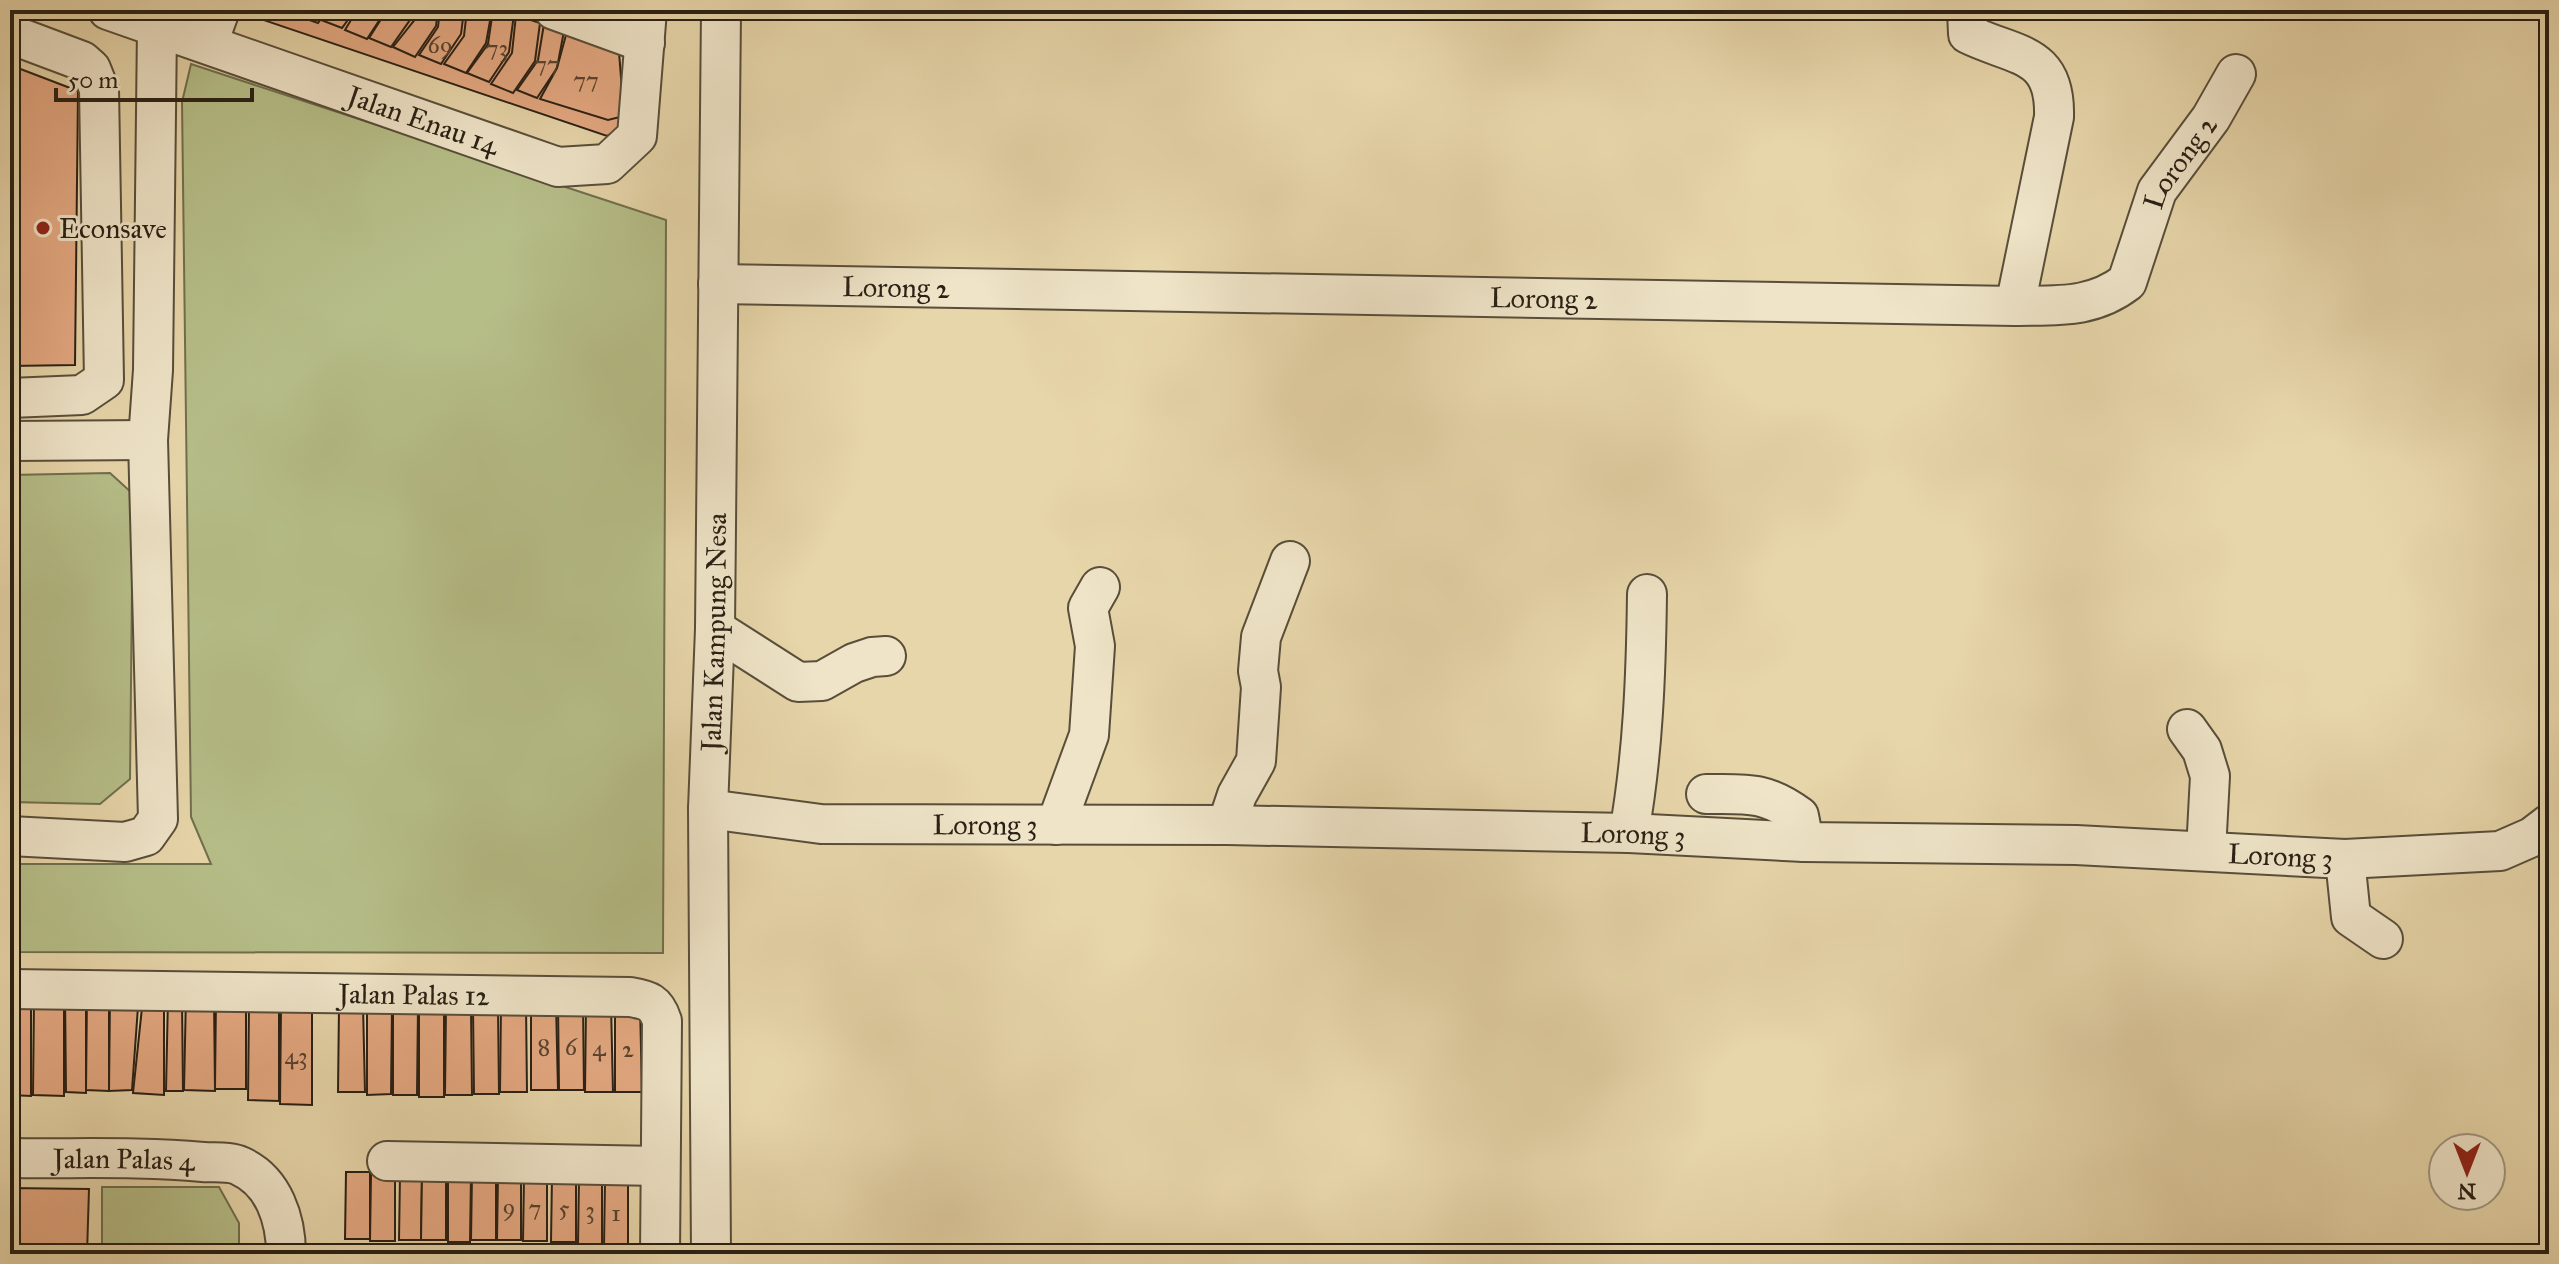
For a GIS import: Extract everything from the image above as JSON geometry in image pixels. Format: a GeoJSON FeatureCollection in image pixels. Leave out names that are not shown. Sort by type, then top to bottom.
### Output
{"type":"FeatureCollection","features":[{"type":"Feature","properties":{"kind":"street","name":"Jalan Enau 14"},"geometry":{"type":"LineString","coordinates":[[108,10],[157,27],[214,27],[558,167],[607,164],[637,136],[646,27]]}},
{"type":"Feature","properties":{"kind":"street"},"geometry":{"type":"LineString","coordinates":[[554,10],[646,27]]}},
{"type":"Feature","properties":{"kind":"street","name":"Jalan Kampung Nesa"},"geometry":{"type":"LineString","coordinates":[[711,1254],[708,809],[715,629],[721,10]]}},
{"type":"Feature","properties":{"kind":"street"},"geometry":{"type":"LineString","coordinates":[[1967,10],[1968,34],[2032,59],[2047,77],[2054,96],[2054,117],[2015,306]]}},
{"type":"Feature","properties":{"kind":"street"},"geometry":{"type":"LineString","coordinates":[[10,836],[125,842],[146,836],[158,819],[148,440],[153,370],[157,27]]}},
{"type":"Feature","properties":{"kind":"street"},"geometry":{"type":"LineString","coordinates":[[10,34],[82,61],[91,69],[99,89],[104,380]]}},
{"type":"Feature","properties":{"kind":"street","name":"Lorong 2"},"geometry":{"type":"LineString","coordinates":[[718,284],[2015,306],[2082,304],[2115,291],[2127,282],[2157,191],[2211,118],[2236,74]]}},
{"type":"Feature","properties":{"kind":"street"},"geometry":{"type":"LineString","coordinates":[[10,398],[82,395],[104,380],[153,370]]}},
{"type":"Feature","properties":{"kind":"street"},"geometry":{"type":"LineString","coordinates":[[10,441],[148,440]]}},
{"type":"Feature","properties":{"kind":"street"},"geometry":{"type":"LineString","coordinates":[[1227,825],[1237,795],[1256,761],[1261,637],[1290,561]]}},
{"type":"Feature","properties":{"kind":"street"},"geometry":{"type":"LineString","coordinates":[[1056,825],[1089,735],[1095,646],[1088,608],[1100,587]]}},
{"type":"Feature","properties":{"kind":"street"},"geometry":{"type":"LineString","coordinates":[[1629,833],[1636,796],[1646,688],[1647,594]]}},
{"type":"Feature","properties":{"kind":"street"},"geometry":{"type":"LineString","coordinates":[[715,629],[798,682],[822,681],[854,663],[886,656]]}},
{"type":"Feature","properties":{"kind":"street"},"geometry":{"type":"LineString","coordinates":[[2187,729],[2202,750],[2210,776],[2206,851]]}},
{"type":"Feature","properties":{"kind":"street"},"geometry":{"type":"LineString","coordinates":[[1706,794],[1757,794],[1783,804],[1799,816],[1804,842]]}},
{"type":"Feature","properties":{"kind":"street","name":"Lorong 3"},"geometry":{"type":"LineString","coordinates":[[708,809],[821,824],[1227,825],[1629,833],[1804,842],[2076,845],[2345,859],[2500,851],[2532,837],[2549,824]]}},
{"type":"Feature","properties":{"kind":"street"},"geometry":{"type":"LineString","coordinates":[[2345,859],[2351,917],[2383,939]]}},
{"type":"Feature","properties":{"kind":"street","name":"Jalan Palas 12"},"geometry":{"type":"LineString","coordinates":[[10,989],[630,997],[649,1000],[658,1009],[662,1021],[660,1254]]}},
{"type":"Feature","properties":{"kind":"street","name":"Jalan Palas 4"},"geometry":{"type":"LineString","coordinates":[[10,1158],[189,1161],[239,1165],[260,1180],[279,1206],[286,1232],[286,1254]]}},
{"type":"Feature","properties":{"kind":"street"},"geometry":{"type":"LineString","coordinates":[[387,1161],[660,1166]]}},
{"type":"Feature","properties":{"kind":"green space"},"geometry":{"type":"Polygon","coordinates":[[[191,64],[666,220],[663,953],[10,952],[10,864],[211,864],[191,817],[182,102],[191,64]]]}},
{"type":"Feature","properties":{"kind":"green space"},"geometry":{"type":"Polygon","coordinates":[[[110,473],[133,494],[130,779],[100,804],[10,802],[10,475],[110,473]]]}},
{"type":"Feature","properties":{"kind":"green space"},"geometry":{"type":"Polygon","coordinates":[[[102,1187],[219,1187],[239,1223],[239,1254],[102,1254],[102,1187]]]}},
{"type":"Feature","properties":{"kind":"building"},"geometry":{"type":"Polygon","coordinates":[[[244,10],[510,10],[618,47],[624,127],[607,136],[243,13],[244,10]]]}},
{"type":"Feature","properties":{"kind":"building"},"geometry":{"type":"Polygon","coordinates":[[[298,10],[327,10],[318,23],[295,15],[298,10]]]}},
{"type":"Feature","properties":{"kind":"building"},"geometry":{"type":"Polygon","coordinates":[[[327,10],[355,10],[342,28],[321,20],[327,10]]]}},
{"type":"Feature","properties":{"kind":"building"},"geometry":{"type":"Polygon","coordinates":[[[357,10],[386,10],[367,39],[345,30],[357,10]]]}},
{"type":"Feature","properties":{"kind":"building"},"geometry":{"type":"Polygon","coordinates":[[[387,10],[413,10],[412,17],[391,47],[369,38],[387,10]]]}},
{"type":"Feature","properties":{"kind":"building"},"geometry":{"type":"Polygon","coordinates":[[[417,10],[438,10],[436,26],[415,57],[393,47],[416,18],[417,10]]]}},
{"type":"Feature","properties":{"kind":"building"},"geometry":{"type":"Polygon","coordinates":[[[440,10],[464,10],[461,34],[441,64],[419,55],[438,27],[440,10]]]}},
{"type":"Feature","properties":{"kind":"building"},"geometry":{"type":"Polygon","coordinates":[[[467,10],[492,10],[486,43],[466,73],[444,64],[464,36],[467,10]]]}},
{"type":"Feature","properties":{"kind":"building"},"geometry":{"type":"Polygon","coordinates":[[[493,10],[514,14],[509,52],[489,82],[467,73],[488,44],[493,10]]]}},
{"type":"Feature","properties":{"kind":"building"},"geometry":{"type":"Polygon","coordinates":[[[516,15],[540,23],[535,61],[513,93],[491,84],[512,53],[516,15]]]}},
{"type":"Feature","properties":{"kind":"building"},"geometry":{"type":"Polygon","coordinates":[[[544,24],[564,31],[557,68],[537,98],[517,90],[538,60],[544,24]]]}},
{"type":"Feature","properties":{"kind":"building"},"geometry":{"type":"Polygon","coordinates":[[[566,35],[619,52],[624,116],[608,120],[540,99],[557,68],[566,35]]]}},
{"type":"Feature","properties":{"kind":"building","name":"Econsave"},"geometry":{"type":"Polygon","coordinates":[[[10,65],[78,91],[75,365],[10,366],[10,65]]]}},
{"type":"Feature","properties":{"kind":"building"},"geometry":{"type":"Polygon","coordinates":[[[109,991],[109,1091],[86,1090],[87,993],[109,991]]]}},
{"type":"Feature","properties":{"kind":"building"},"geometry":{"type":"Polygon","coordinates":[[[139,993],[132,1090],[109,1091],[110,994],[139,993]]]}},
{"type":"Feature","properties":{"kind":"building"},"geometry":{"type":"Polygon","coordinates":[[[86,994],[86,1093],[66,1092],[65,995],[86,994]]]}},
{"type":"Feature","properties":{"kind":"building"},"geometry":{"type":"Polygon","coordinates":[[[164,994],[164,1095],[133,1093],[143,998],[164,994]]]}},
{"type":"Feature","properties":{"kind":"building"},"geometry":{"type":"Polygon","coordinates":[[[186,994],[214,995],[215,1091],[184,1090],[186,994]]]}},
{"type":"Feature","properties":{"kind":"building"},"geometry":{"type":"Polygon","coordinates":[[[216,994],[246,994],[246,1089],[215,1089],[216,994]]]}},
{"type":"Feature","properties":{"kind":"building"},"geometry":{"type":"Polygon","coordinates":[[[31,995],[31,1096],[10,1095],[10,997],[31,995]]]}},
{"type":"Feature","properties":{"kind":"building"},"geometry":{"type":"Polygon","coordinates":[[[64,995],[64,1096],[33,1095],[34,998],[64,995]]]}},
{"type":"Feature","properties":{"kind":"building"},"geometry":{"type":"Polygon","coordinates":[[[168,997],[182,998],[183,1091],[166,1091],[168,997]]]}},
{"type":"Feature","properties":{"kind":"building"},"geometry":{"type":"Polygon","coordinates":[[[279,1001],[279,1101],[248,1100],[249,1003],[279,1001]]]}},
{"type":"Feature","properties":{"kind":"building"},"geometry":{"type":"Polygon","coordinates":[[[556,1003],[558,1090],[531,1090],[531,1004],[556,1003]]]}},
{"type":"Feature","properties":{"kind":"building"},"geometry":{"type":"Polygon","coordinates":[[[583,1003],[584,1090],[559,1090],[558,1004],[583,1003]]]}},
{"type":"Feature","properties":{"kind":"building"},"geometry":{"type":"Polygon","coordinates":[[[526,1004],[527,1092],[500,1092],[501,1005],[526,1004]]]}},
{"type":"Feature","properties":{"kind":"building"},"geometry":{"type":"Polygon","coordinates":[[[611,1004],[613,1092],[585,1092],[586,1005],[611,1004]]]}},
{"type":"Feature","properties":{"kind":"building"},"geometry":{"type":"Polygon","coordinates":[[[312,1005],[312,1105],[280,1104],[281,1007],[312,1005]]]}},
{"type":"Feature","properties":{"kind":"building"},"geometry":{"type":"Polygon","coordinates":[[[363,1005],[365,1092],[338,1092],[339,1006],[363,1005]]]}},
{"type":"Feature","properties":{"kind":"building"},"geometry":{"type":"Polygon","coordinates":[[[640,1005],[642,1092],[615,1092],[615,1006],[640,1005]]]}},
{"type":"Feature","properties":{"kind":"building"},"geometry":{"type":"Polygon","coordinates":[[[418,1007],[417,1095],[393,1095],[393,1008],[418,1007]]]}},
{"type":"Feature","properties":{"kind":"building"},"geometry":{"type":"Polygon","coordinates":[[[498,1007],[499,1094],[474,1094],[473,1008],[498,1007]]]}},
{"type":"Feature","properties":{"kind":"building"},"geometry":{"type":"Polygon","coordinates":[[[367,1008],[392,1008],[391,1094],[367,1095],[367,1008]]]}},
{"type":"Feature","properties":{"kind":"building"},"geometry":{"type":"Polygon","coordinates":[[[446,1008],[471,1008],[472,1095],[445,1095],[446,1008]]]}},
{"type":"Feature","properties":{"kind":"building"},"geometry":{"type":"Polygon","coordinates":[[[419,1010],[444,1010],[444,1097],[419,1097],[419,1010]]]}},
{"type":"Feature","properties":{"kind":"building"},"geometry":{"type":"Polygon","coordinates":[[[346,1172],[370,1172],[370,1239],[345,1239],[346,1172]]]}},
{"type":"Feature","properties":{"kind":"building"},"geometry":{"type":"Polygon","coordinates":[[[371,1174],[395,1174],[395,1241],[370,1241],[371,1174]]]}},
{"type":"Feature","properties":{"kind":"building"},"geometry":{"type":"Polygon","coordinates":[[[400,1174],[422,1174],[421,1240],[399,1240],[400,1174]]]}},
{"type":"Feature","properties":{"kind":"building"},"geometry":{"type":"Polygon","coordinates":[[[422,1174],[446,1174],[446,1240],[421,1240],[422,1174]]]}},
{"type":"Feature","properties":{"kind":"building"},"geometry":{"type":"Polygon","coordinates":[[[472,1174],[496,1174],[496,1240],[471,1240],[472,1174]]]}},
{"type":"Feature","properties":{"kind":"building"},"geometry":{"type":"Polygon","coordinates":[[[498,1174],[521,1174],[521,1240],[497,1240],[498,1174]]]}},
{"type":"Feature","properties":{"kind":"building"},"geometry":{"type":"Polygon","coordinates":[[[547,1174],[547,1241],[523,1241],[524,1175],[547,1174]]]}},
{"type":"Feature","properties":{"kind":"building"},"geometry":{"type":"Polygon","coordinates":[[[471,1175],[470,1242],[448,1242],[448,1176],[471,1175]]]}},
{"type":"Feature","properties":{"kind":"building"},"geometry":{"type":"Polygon","coordinates":[[[552,1175],[576,1175],[576,1242],[551,1242],[552,1175]]]}},
{"type":"Feature","properties":{"kind":"building"},"geometry":{"type":"Polygon","coordinates":[[[579,1177],[602,1177],[602,1244],[578,1244],[579,1177]]]}},
{"type":"Feature","properties":{"kind":"building"},"geometry":{"type":"Polygon","coordinates":[[[628,1179],[628,1246],[604,1246],[605,1180],[628,1179]]]}},
{"type":"Feature","properties":{"kind":"building"},"geometry":{"type":"Polygon","coordinates":[[[10,1188],[89,1189],[87,1254],[10,1254],[10,1188]]]}},
{"type":"Feature","properties":{"kind":"place","name":"Econsave"},"geometry":{"type":"Point","coordinates":[43,228]}}]}
